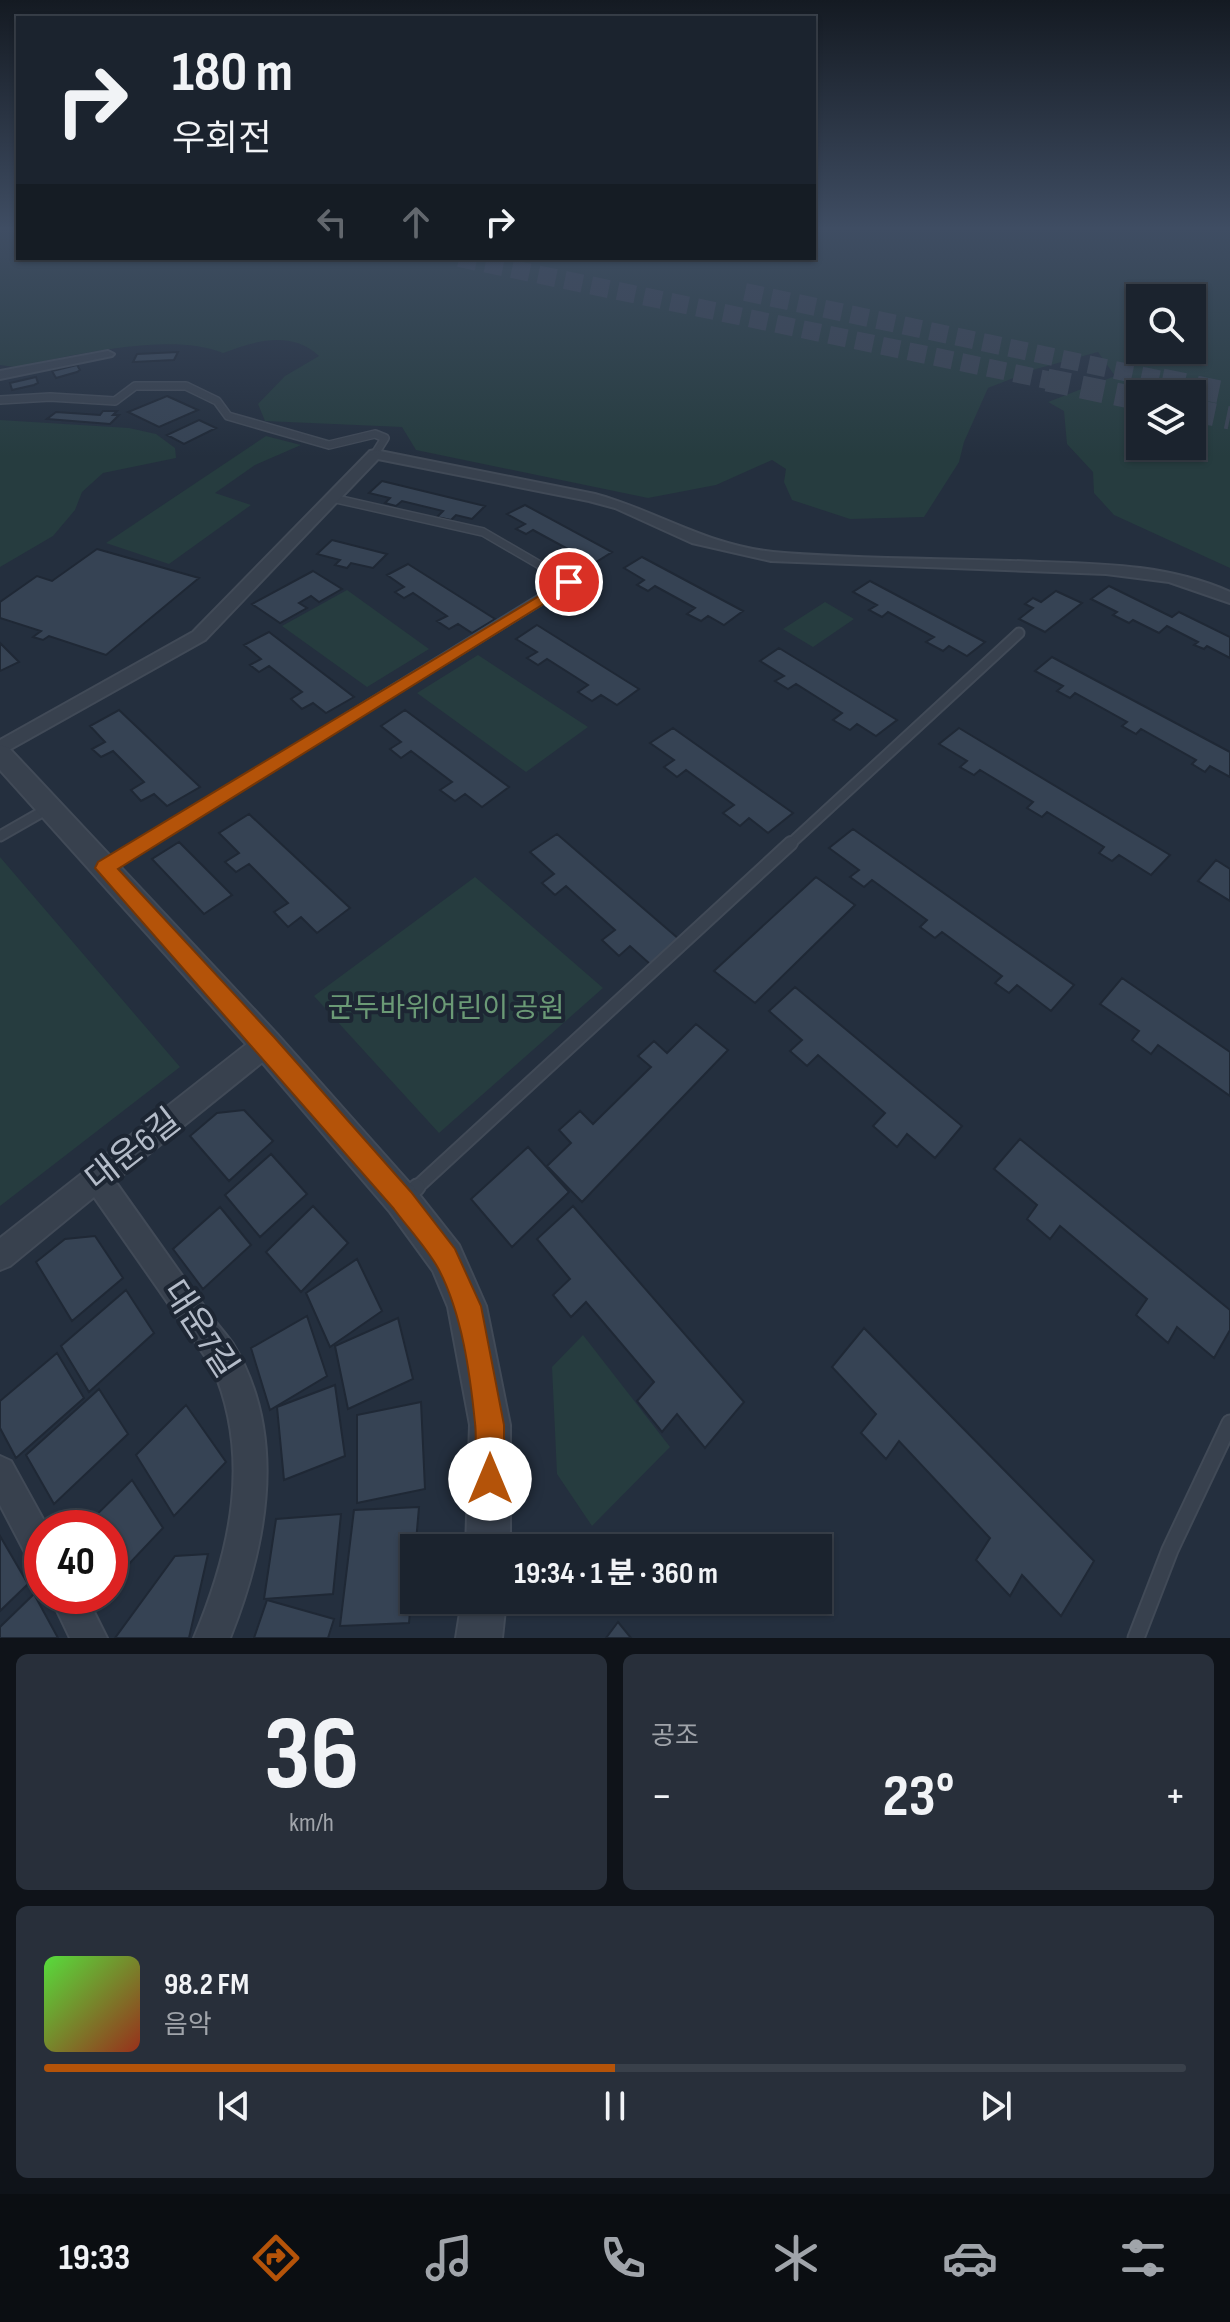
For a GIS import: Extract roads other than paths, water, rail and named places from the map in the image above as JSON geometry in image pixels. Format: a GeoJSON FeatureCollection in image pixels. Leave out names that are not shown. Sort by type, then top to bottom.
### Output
{"type":"FeatureCollection","features":[{"type":"Feature","properties":{"kind":"street"},"geometry":{"type":"LineString","coordinates":[[0,375],[108,354]]}},
{"type":"Feature","properties":{"kind":"street"},"geometry":{"type":"LineString","coordinates":[[0,748],[199,636],[375,454],[590,497],[620,505],[697,540],[771,556],[1106,569],[1169,577],[1201,585],[1230,598]]}},
{"type":"Feature","properties":{"kind":"street"},"geometry":{"type":"LineString","coordinates":[[0,754],[266,1044],[402,1200],[446,1258],[467,1306],[490,1425],[488,1534]]}},
{"type":"Feature","properties":{"kind":"street","name":"대운6길"},"geometry":{"type":"LineString","coordinates":[[0,1256],[266,1044]]}},
{"type":"Feature","properties":{"kind":"street","name":"대운7길"},"geometry":{"type":"LineString","coordinates":[[97,1178],[197,1322],[216,1341],[231,1368],[244,1404],[250,1448],[250,1498],[240,1553],[212,1638]]}},
{"type":"Feature","properties":{"kind":"street"},"geometry":{"type":"LineString","coordinates":[[0,1472],[24,1517]]}},
{"type":"Feature","properties":{"kind":"street"},"geometry":{"type":"LineString","coordinates":[[76,1614],[89,1638]]}},
{"type":"Feature","properties":{"kind":"street"},"geometry":{"type":"LineString","coordinates":[[479,1638],[482,1614]]}},
{"type":"Feature","properties":{"kind":"lane"},"geometry":{"type":"LineString","coordinates":[[0,400],[50,397],[115,401],[135,386],[186,386],[217,401],[228,416],[329,445],[375,434],[385,438],[375,454]]}},
{"type":"Feature","properties":{"kind":"lane"},"geometry":{"type":"LineString","coordinates":[[105,868],[569,582],[483,532],[332,498]]}},
{"type":"Feature","properties":{"kind":"lane"},"geometry":{"type":"LineString","coordinates":[[402,1200],[1019,633]]}},
{"type":"Feature","properties":{"kind":"lane"},"geometry":{"type":"LineString","coordinates":[[0,836],[49,808]]}},
{"type":"Feature","properties":{"kind":"lane"},"geometry":{"type":"LineString","coordinates":[[1136,1638],[1170,1550],[1230,1423]]}},
{"type":"Feature","properties":{"kind":"tunnel"},"geometry":{"type":"LineString","coordinates":[[683,304],[1057,382]]}},
{"type":"Feature","properties":{"kind":"tunnel"},"geometry":{"type":"LineString","coordinates":[[804,304],[1163,380]]}},
{"type":"Feature","properties":{"kind":"tunnel"},"geometry":{"type":"LineString","coordinates":[[1047,380],[1126,396]]}},
{"type":"Feature","properties":{"kind":"tunnel"},"geometry":{"type":"LineString","coordinates":[[1206,389],[1230,394]]}},
{"type":"Feature","properties":{"kind":"tunnel"},"geometry":{"type":"LineString","coordinates":[[1206,413],[1230,418]]}},
{"type":"Feature","properties":{"kind":"park label","name":"군두바위어린이 공원"},"geometry":{"type":"Point","coordinates":[446,1008]}}]}
